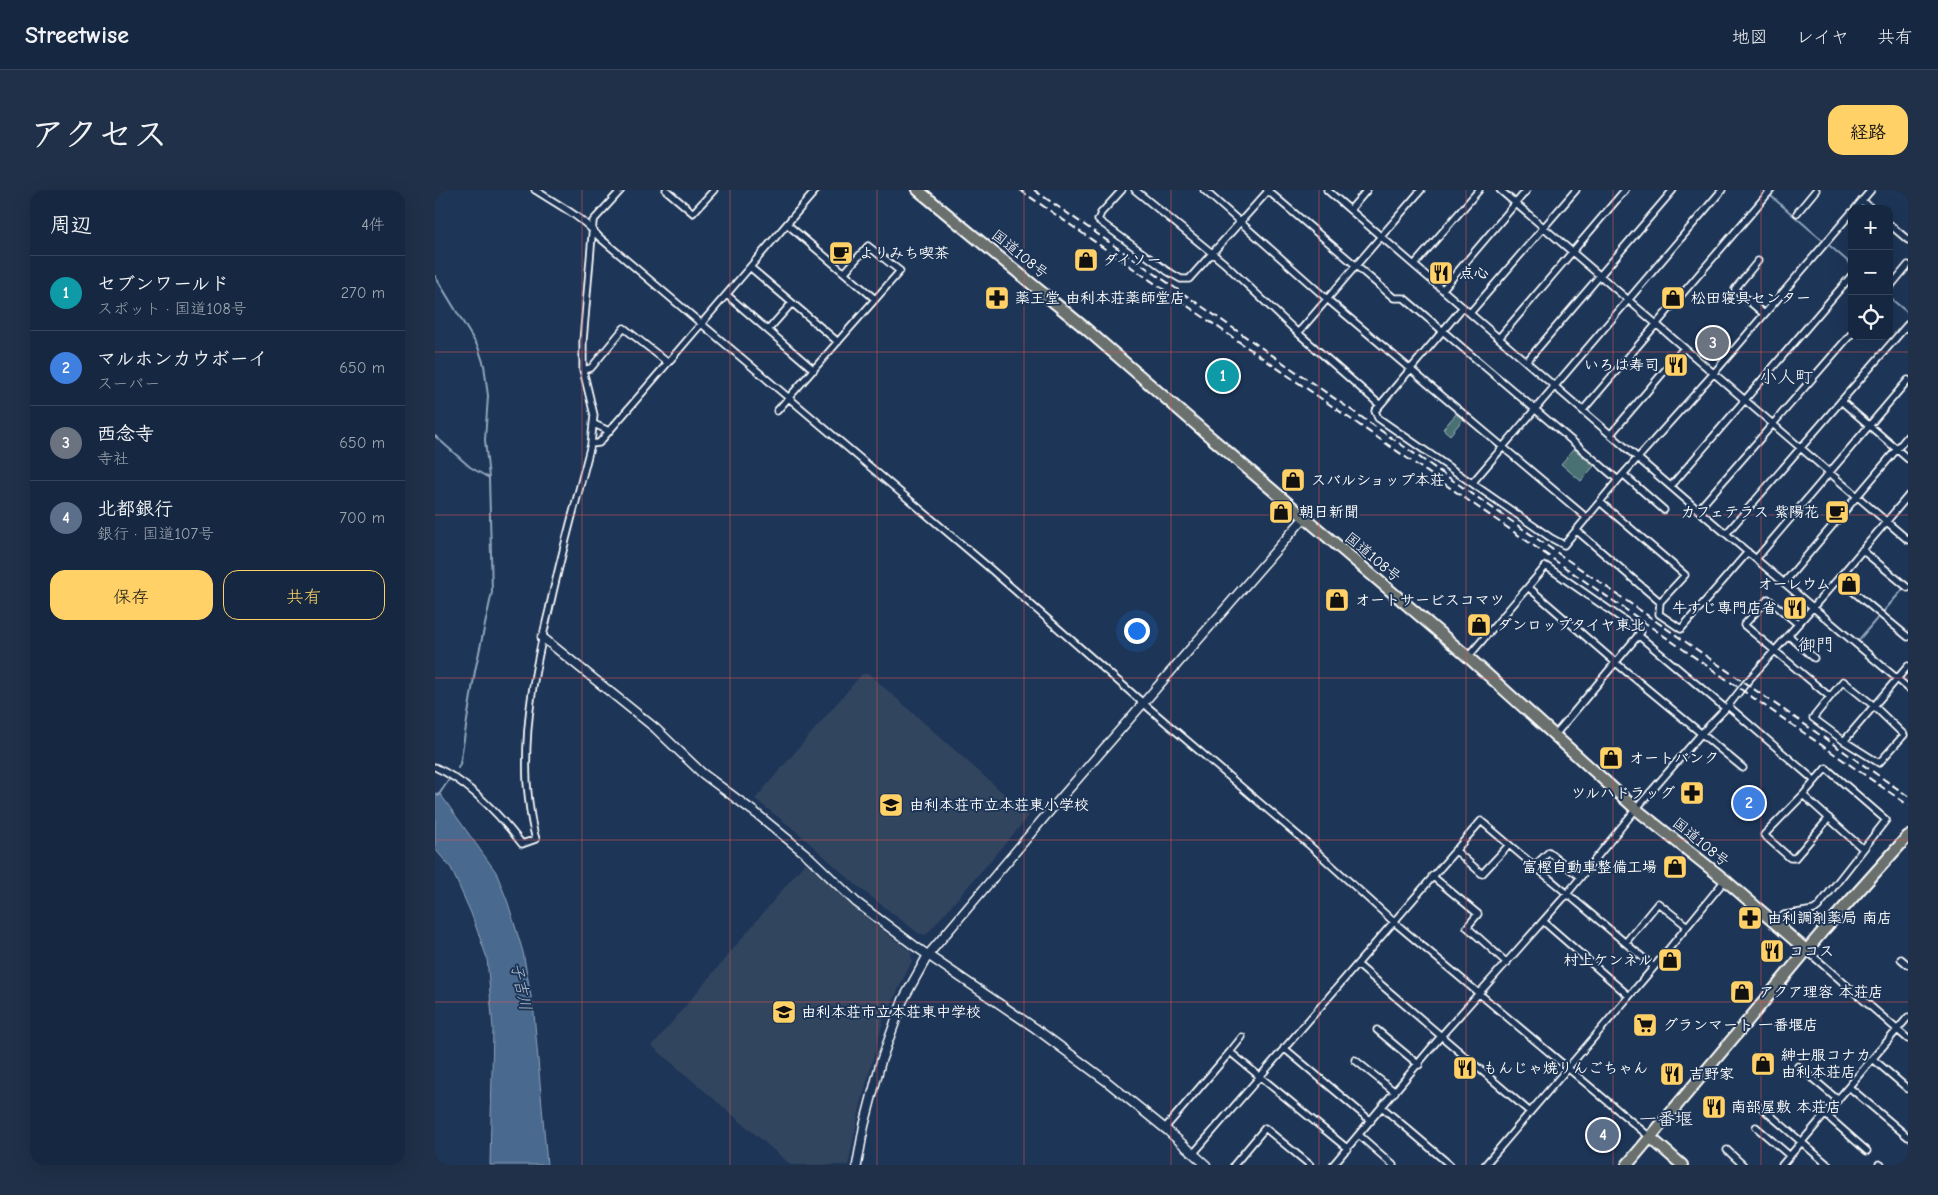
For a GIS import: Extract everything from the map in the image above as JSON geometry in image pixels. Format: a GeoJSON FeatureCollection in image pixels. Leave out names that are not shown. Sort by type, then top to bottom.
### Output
{"type":"FeatureCollection","features":[{"type":"Feature","properties":{"kind":"highway","name":"国道108号"},"geometry":{"type":"LineString","coordinates":[[918,190],[1085,328],[1122,362],[1468,657],[1636,809],[1725,880],[1806,950]]}},
{"type":"Feature","properties":{"kind":"highway"},"geometry":{"type":"LineString","coordinates":[[1627,1165],[1806,950],[1908,836]]}},
{"type":"Feature","properties":{"kind":"highway"},"geometry":{"type":"LineString","coordinates":[[1651,1138],[1682,1165]]}},
{"type":"Feature","properties":{"kind":"street"},"geometry":{"type":"LineString","coordinates":[[535,190],[573,213],[591,228],[701,325],[986,565],[1308,844],[1394,922],[1481,993],[1651,1138]]}},
{"type":"Feature","properties":{"kind":"street"},"geometry":{"type":"LineString","coordinates":[[435,766],[479,797],[503,819],[522,844],[536,839],[528,800],[526,758],[528,721],[542,637],[557,571],[591,444],[594,424],[592,404],[583,370],[583,341],[592,236],[591,228],[593,221],[621,190]]}},
{"type":"Feature","properties":{"kind":"street"},"geometry":{"type":"LineString","coordinates":[[667,190],[693,213],[714,190]]}},
{"type":"Feature","properties":{"kind":"street"},"geometry":{"type":"LineString","coordinates":[[591,444],[599,443],[667,362],[788,225],[816,190]]}},
{"type":"Feature","properties":{"kind":"street"},"geometry":{"type":"LineString","coordinates":[[1122,190],[1101,213],[1098,220],[1167,271],[1181,279],[1189,279],[1213,255],[1268,190],[1395,298],[1404,298],[1618,480]]}},
{"type":"Feature","properties":{"kind":"street"},"geometry":{"type":"LineString","coordinates":[[1135,190],[1224,263],[1298,333],[1380,405]]}},
{"type":"Feature","properties":{"kind":"street"},"geometry":{"type":"LineString","coordinates":[[1204,190],[1327,299],[1587,518]]}},
{"type":"Feature","properties":{"kind":"street"},"geometry":{"type":"LineString","coordinates":[[1327,190],[1698,510],[1908,688]]}},
{"type":"Feature","properties":{"kind":"street"},"geometry":{"type":"LineString","coordinates":[[1350,210],[1367,190]]}},
{"type":"Feature","properties":{"kind":"street"},"geometry":{"type":"LineString","coordinates":[[1298,333],[1355,264],[1421,190]]}},
{"type":"Feature","properties":{"kind":"street"},"geometry":{"type":"LineString","coordinates":[[1414,265],[1479,190]]}},
{"type":"Feature","properties":{"kind":"street"},"geometry":{"type":"LineString","coordinates":[[1500,190],[1908,540]]}},
{"type":"Feature","properties":{"kind":"street"},"geometry":{"type":"LineString","coordinates":[[1443,289],[1527,190]]}},
{"type":"Feature","properties":{"kind":"street"},"geometry":{"type":"LineString","coordinates":[[1471,313],[1576,190]]}},
{"type":"Feature","properties":{"kind":"street"},"geometry":{"type":"LineString","coordinates":[[1499,338],[1625,190]]}},
{"type":"Feature","properties":{"kind":"street"},"geometry":{"type":"LineString","coordinates":[[1527,361],[1673,190]]}},
{"type":"Feature","properties":{"kind":"street"},"geometry":{"type":"LineString","coordinates":[[1473,482],[1722,190]]}},
{"type":"Feature","properties":{"kind":"street"},"geometry":{"type":"LineString","coordinates":[[1583,410],[1771,190]]}},
{"type":"Feature","properties":{"kind":"street"},"geometry":{"type":"LineString","coordinates":[[1797,213],[1816,190]]}},
{"type":"Feature","properties":{"kind":"street"},"geometry":{"type":"LineString","coordinates":[[1858,205],[1871,190]]}},
{"type":"Feature","properties":{"kind":"street"},"geometry":{"type":"LineString","coordinates":[[1862,200],[1868,205]]}},
{"type":"Feature","properties":{"kind":"street"},"geometry":{"type":"LineString","coordinates":[[1463,307],[1375,411],[1378,418],[1473,482],[1551,538],[1564,544],[1848,217]]}},
{"type":"Feature","properties":{"kind":"street"},"geometry":{"type":"LineString","coordinates":[[788,225],[875,299]]}},
{"type":"Feature","properties":{"kind":"street"},"geometry":{"type":"LineString","coordinates":[[1893,229],[1908,240]]}},
{"type":"Feature","properties":{"kind":"street"},"geometry":{"type":"LineString","coordinates":[[777,411],[900,271],[868,246],[845,272]]}},
{"type":"Feature","properties":{"kind":"street"},"geometry":{"type":"LineString","coordinates":[[1758,261],[1735,289],[1764,314]]}},
{"type":"Feature","properties":{"kind":"street"},"geometry":{"type":"LineString","coordinates":[[1893,283],[1908,265]]}},
{"type":"Feature","properties":{"kind":"street"},"geometry":{"type":"LineString","coordinates":[[751,268],[838,342]]}},
{"type":"Feature","properties":{"kind":"street"},"geometry":{"type":"LineString","coordinates":[[1671,486],[1848,280]]}},
{"type":"Feature","properties":{"kind":"street"},"geometry":{"type":"LineString","coordinates":[[727,295],[814,370]]}},
{"type":"Feature","properties":{"kind":"street"},"geometry":{"type":"LineString","coordinates":[[768,330],[792,303]]}},
{"type":"Feature","properties":{"kind":"street"},"geometry":{"type":"LineString","coordinates":[[1726,534],[1908,324]]}},
{"type":"Feature","properties":{"kind":"street"},"geometry":{"type":"LineString","coordinates":[[583,370],[591,368],[624,328],[667,362]]}},
{"type":"Feature","properties":{"kind":"street"},"geometry":{"type":"LineString","coordinates":[[1698,510],[1848,338]]}},
{"type":"Feature","properties":{"kind":"street"},"geometry":{"type":"LineString","coordinates":[[1611,434],[1684,348]]}},
{"type":"Feature","properties":{"kind":"street"},"geometry":{"type":"LineString","coordinates":[[1756,559],[1908,380]]}},
{"type":"Feature","properties":{"kind":"street"},"geometry":{"type":"LineString","coordinates":[[1841,401],[1908,459]]}},
{"type":"Feature","properties":{"kind":"street"},"geometry":{"type":"LineString","coordinates":[[594,424],[609,431]]}},
{"type":"Feature","properties":{"kind":"street"},"geometry":{"type":"LineString","coordinates":[[1783,582],[1908,436]]}},
{"type":"Feature","properties":{"kind":"street"},"geometry":{"type":"LineString","coordinates":[[1624,475],[1664,510]]}},
{"type":"Feature","properties":{"kind":"street"},"geometry":{"type":"LineString","coordinates":[[1335,1165],[1442,1036],[1567,894],[1636,809],[1727,707],[1908,496]]}},
{"type":"Feature","properties":{"kind":"street"},"geometry":{"type":"LineString","coordinates":[[1600,502],[1685,575],[1659,602],[1659,614],[1681,629],[1747,552]]}},
{"type":"Feature","properties":{"kind":"street"},"geometry":{"type":"LineString","coordinates":[[857,1165],[864,1126],[881,1060],[903,1000],[928,955],[1304,518]]}},
{"type":"Feature","properties":{"kind":"street"},"geometry":{"type":"LineString","coordinates":[[1576,530],[1659,602]]}},
{"type":"Feature","properties":{"kind":"street"},"geometry":{"type":"LineString","coordinates":[[1862,550],[1908,588]]}},
{"type":"Feature","properties":{"kind":"street"},"geometry":{"type":"LineString","coordinates":[[1468,657],[1546,566],[1641,632],[1554,736]]}},
{"type":"Feature","properties":{"kind":"street"},"geometry":{"type":"LineString","coordinates":[[1838,579],[1908,637]]}},
{"type":"Feature","properties":{"kind":"street"},"geometry":{"type":"LineString","coordinates":[[1528,587],[1743,768]]}},
{"type":"Feature","properties":{"kind":"street"},"geometry":{"type":"LineString","coordinates":[[1798,624],[1768,599],[1744,625],[1830,697]]}},
{"type":"Feature","properties":{"kind":"street"},"geometry":{"type":"LineString","coordinates":[[1639,635],[1814,780]]}},
{"type":"Feature","properties":{"kind":"street"},"geometry":{"type":"LineString","coordinates":[[1788,635],[1814,658]]}},
{"type":"Feature","properties":{"kind":"street"},"geometry":{"type":"LineString","coordinates":[[542,637],[655,728],[702,773],[757,814],[807,855],[856,902],[928,955],[1035,1028],[1105,1080],[1165,1128],[1206,1165]]}},
{"type":"Feature","properties":{"kind":"street"},"geometry":{"type":"LineString","coordinates":[[1844,741],[1908,666]]}},
{"type":"Feature","properties":{"kind":"street"},"geometry":{"type":"LineString","coordinates":[[1843,681],[1874,706],[1904,735],[1879,763],[1844,741],[1813,718],[1830,697],[1843,681]]}},
{"type":"Feature","properties":{"kind":"street"},"geometry":{"type":"LineString","coordinates":[[1774,923],[1784,915],[1814,910],[1818,907],[1885,820],[1825,768],[1803,795],[1764,835],[1790,858],[1795,858],[1829,818]]}},
{"type":"Feature","properties":{"kind":"street"},"geometry":{"type":"LineString","coordinates":[[1803,795],[1863,849]]}},
{"type":"Feature","properties":{"kind":"street"},"geometry":{"type":"LineString","coordinates":[[1193,1154],[1358,965],[1481,820],[1654,967]]}},
{"type":"Feature","properties":{"kind":"street"},"geometry":{"type":"LineString","coordinates":[[1455,850],[1483,874],[1509,845]]}},
{"type":"Feature","properties":{"kind":"street"},"geometry":{"type":"LineString","coordinates":[[1534,866],[1549,852],[1580,877]]}},
{"type":"Feature","properties":{"kind":"street"},"geometry":{"type":"LineString","coordinates":[[1432,876],[1478,914],[1467,927],[1507,963]]}},
{"type":"Feature","properties":{"kind":"street"},"geometry":{"type":"LineString","coordinates":[[1485,1165],[1654,967],[1725,880]]}},
{"type":"Feature","properties":{"kind":"street"},"geometry":{"type":"LineString","coordinates":[[1626,942],[1658,904],[1687,926]]}},
{"type":"Feature","properties":{"kind":"street"},"geometry":{"type":"LineString","coordinates":[[1543,922],[1629,996]]}},
{"type":"Feature","properties":{"kind":"street"},"geometry":{"type":"LineString","coordinates":[[1806,950],[1908,1039]]}},
{"type":"Feature","properties":{"kind":"street"},"geometry":{"type":"LineString","coordinates":[[1901,959],[1908,965]]}},
{"type":"Feature","properties":{"kind":"street"},"geometry":{"type":"LineString","coordinates":[[1358,965],[1530,1112]]}},
{"type":"Feature","properties":{"kind":"street"},"geometry":{"type":"LineString","coordinates":[[1782,1165],[1908,1017]]}},
{"type":"Feature","properties":{"kind":"street"},"geometry":{"type":"LineString","coordinates":[[1377,1030],[1419,1064]]}},
{"type":"Feature","properties":{"kind":"street"},"geometry":{"type":"LineString","coordinates":[[1165,1128],[1243,1037]]}},
{"type":"Feature","properties":{"kind":"street"},"geometry":{"type":"LineString","coordinates":[[1284,1048],[1371,1121]]}},
{"type":"Feature","properties":{"kind":"street"},"geometry":{"type":"LineString","coordinates":[[1230,1052],[1347,1149]]}},
{"type":"Feature","properties":{"kind":"street"},"geometry":{"type":"LineString","coordinates":[[1873,1059],[1908,1089]]}},
{"type":"Feature","properties":{"kind":"street"},"geometry":{"type":"LineString","coordinates":[[1355,1060],[1395,1092]]}},
{"type":"Feature","properties":{"kind":"street"},"geometry":{"type":"LineString","coordinates":[[1798,1066],[1838,1100]]}},
{"type":"Feature","properties":{"kind":"street"},"geometry":{"type":"LineString","coordinates":[[1849,1086],[1908,1137]]}},
{"type":"Feature","properties":{"kind":"street"},"geometry":{"type":"LineString","coordinates":[[1383,1108],[1450,1165]]}},
{"type":"Feature","properties":{"kind":"street"},"geometry":{"type":"LineString","coordinates":[[1762,1108],[1828,1165]]}},
{"type":"Feature","properties":{"kind":"street"},"geometry":{"type":"LineString","coordinates":[[1825,1114],[1867,1151]]}},
{"type":"Feature","properties":{"kind":"street"},"geometry":{"type":"LineString","coordinates":[[1756,1127],[1790,1156]]}},
{"type":"Feature","properties":{"kind":"street"},"geometry":{"type":"LineString","coordinates":[[1234,1165],[1265,1128],[1310,1165]]}},
{"type":"Feature","properties":{"kind":"street"},"geometry":{"type":"LineString","coordinates":[[1359,1135],[1393,1165]]}},
{"type":"Feature","properties":{"kind":"street"},"geometry":{"type":"LineString","coordinates":[[1727,1150],[1743,1165]]}},
{"type":"Feature","properties":{"kind":"shaded area","name":"由利本荘市立本荘東小学校"},"geometry":{"type":"Polygon","coordinates":[[[862,674],[869,674],[1029,816],[926,935],[918,933],[856,885],[796,831],[755,799],[862,674]]]}},
{"type":"Feature","properties":{"kind":"shaded area","name":"由利本荘市立本荘東中学校"},"geometry":{"type":"Polygon","coordinates":[[[805,863],[828,881],[863,915],[911,952],[912,961],[883,1021],[860,1108],[848,1165],[791,1165],[652,1046],[805,863]]]}},
{"type":"Feature","properties":{"kind":"green space"},"geometry":{"type":"Polygon","coordinates":[[[1456,414],[1463,419],[1450,435],[1443,429],[1456,414]]]}},
{"type":"Feature","properties":{"kind":"green space"},"geometry":{"type":"Polygon","coordinates":[[[1574,449],[1594,466],[1581,481],[1561,464],[1574,449]]]}},
{"type":"Feature","properties":{"kind":"water","name":"子吉川"},"geometry":{"type":"Polygon","coordinates":[[[435,793],[441,795],[496,872],[523,952],[534,1013],[547,1165],[490,1165],[493,1029],[487,958],[471,913],[451,868],[435,849],[435,793]]]}},
{"type":"Feature","properties":{"kind":"waterway"},"geometry":{"type":"LineString","coordinates":[[1772,197],[1821,239]]}},
{"type":"Feature","properties":{"kind":"waterway"},"geometry":{"type":"LineString","coordinates":[[1830,246],[1848,262]]}},
{"type":"Feature","properties":{"kind":"waterway"},"geometry":{"type":"LineString","coordinates":[[435,276],[478,347],[484,365],[488,396],[485,440],[489,478],[492,592],[475,671],[458,768]]}},
{"type":"Feature","properties":{"kind":"waterway"},"geometry":{"type":"LineString","coordinates":[[1893,300],[1908,313]]}},
{"type":"Feature","properties":{"kind":"waterway"},"geometry":{"type":"LineString","coordinates":[[435,436],[470,467],[489,478]]}},
{"type":"Feature","properties":{"kind":"waterway"},"geometry":{"type":"LineString","coordinates":[[1883,612],[1904,588]]}},
{"type":"Feature","properties":{"kind":"waterway"},"geometry":{"type":"LineString","coordinates":[[1857,642],[1880,615]]}},
{"type":"Feature","properties":{"kind":"waterway"},"geometry":{"type":"LineString","coordinates":[[438,796],[450,778]]}},
{"type":"Feature","properties":{"kind":"railway"},"geometry":{"type":"LineString","coordinates":[[1020,190],[1908,805]]}},
{"type":"Feature","properties":{"kind":"railway"},"geometry":{"type":"LineString","coordinates":[[1034,190],[1908,796]]}},
{"type":"Feature","properties":{"kind":"place","name":"よりみち喫茶"},"geometry":{"type":"Point","coordinates":[841,253]}},
{"type":"Feature","properties":{"kind":"place","name":"ダイソー"},"geometry":{"type":"Point","coordinates":[1086,260]}},
{"type":"Feature","properties":{"kind":"place","name":"点心"},"geometry":{"type":"Point","coordinates":[1441,273]}},
{"type":"Feature","properties":{"kind":"place","name":"薬王堂 由利本荘薬師堂店"},"geometry":{"type":"Point","coordinates":[997,298]}},
{"type":"Feature","properties":{"kind":"place","name":"松田寝具センター"},"geometry":{"type":"Point","coordinates":[1673,298]}},
{"type":"Feature","properties":{"kind":"place","name":"西念寺"},"geometry":{"type":"Point","coordinates":[1713,343]}},
{"type":"Feature","properties":{"kind":"place","name":"いろは寿司"},"geometry":{"type":"Point","coordinates":[1676,365]}},
{"type":"Feature","properties":{"kind":"place","name":"セブンワールド"},"geometry":{"type":"Point","coordinates":[1223,376]}},
{"type":"Feature","properties":{"kind":"place","name":"スバルショップ本荘"},"geometry":{"type":"Point","coordinates":[1293,480]}},
{"type":"Feature","properties":{"kind":"place","name":"朝日新聞"},"geometry":{"type":"Point","coordinates":[1281,512]}},
{"type":"Feature","properties":{"kind":"place","name":"カフェテラス 紫陽花"},"geometry":{"type":"Point","coordinates":[1837,512]}},
{"type":"Feature","properties":{"kind":"place","name":"オーレウム"},"geometry":{"type":"Point","coordinates":[1849,584]}},
{"type":"Feature","properties":{"kind":"place","name":"オートサービスコマツ"},"geometry":{"type":"Point","coordinates":[1337,600]}},
{"type":"Feature","properties":{"kind":"place","name":"牛すじ専門店省"},"geometry":{"type":"Point","coordinates":[1795,608]}},
{"type":"Feature","properties":{"kind":"place","name":"ダンロップタイヤ東北"},"geometry":{"type":"Point","coordinates":[1479,625]}},
{"type":"Feature","properties":{"kind":"place","name":"オートバンク"},"geometry":{"type":"Point","coordinates":[1611,758]}},
{"type":"Feature","properties":{"kind":"place","name":"ツルハドラッグ"},"geometry":{"type":"Point","coordinates":[1692,793]}},
{"type":"Feature","properties":{"kind":"place","name":"マルホンカウボーイ"},"geometry":{"type":"Point","coordinates":[1749,803]}},
{"type":"Feature","properties":{"kind":"place","name":"由利本荘市立本荘東小学校"},"geometry":{"type":"Point","coordinates":[891,805]}},
{"type":"Feature","properties":{"kind":"place","name":"富樫自動車整備工場"},"geometry":{"type":"Point","coordinates":[1675,867]}},
{"type":"Feature","properties":{"kind":"place","name":"由利調剤薬局 南店"},"geometry":{"type":"Point","coordinates":[1750,918]}},
{"type":"Feature","properties":{"kind":"place","name":"ココス"},"geometry":{"type":"Point","coordinates":[1772,951]}},
{"type":"Feature","properties":{"kind":"place","name":"村上ケンネル"},"geometry":{"type":"Point","coordinates":[1670,960]}},
{"type":"Feature","properties":{"kind":"place","name":"アクア理容 本荘店"},"geometry":{"type":"Point","coordinates":[1742,992]}},
{"type":"Feature","properties":{"kind":"place","name":"由利本荘市立本荘東中学校"},"geometry":{"type":"Point","coordinates":[784,1012]}},
{"type":"Feature","properties":{"kind":"place","name":"グランマート 一番堰店"},"geometry":{"type":"Point","coordinates":[1645,1025]}},
{"type":"Feature","properties":{"kind":"place","name":"紳士服コナカ 由利本荘店"},"geometry":{"type":"Point","coordinates":[1763,1064]}},
{"type":"Feature","properties":{"kind":"place","name":"もんじゃ焼りんごちゃん"},"geometry":{"type":"Point","coordinates":[1465,1068]}},
{"type":"Feature","properties":{"kind":"place","name":"吉野家"},"geometry":{"type":"Point","coordinates":[1672,1074]}},
{"type":"Feature","properties":{"kind":"place","name":"南部屋敷 本荘店"},"geometry":{"type":"Point","coordinates":[1714,1107]}},
{"type":"Feature","properties":{"kind":"place","name":"北都銀行"},"geometry":{"type":"Point","coordinates":[1603,1135]}},
{"type":"Feature","properties":{"kind":"district","name":"小人町"},"geometry":{"type":"Point","coordinates":[1786,377]}},
{"type":"Feature","properties":{"kind":"district","name":"御門"},"geometry":{"type":"Point","coordinates":[1816,645]}},
{"type":"Feature","properties":{"kind":"district","name":"一番堰"},"geometry":{"type":"Point","coordinates":[1666,1119]}}]}
